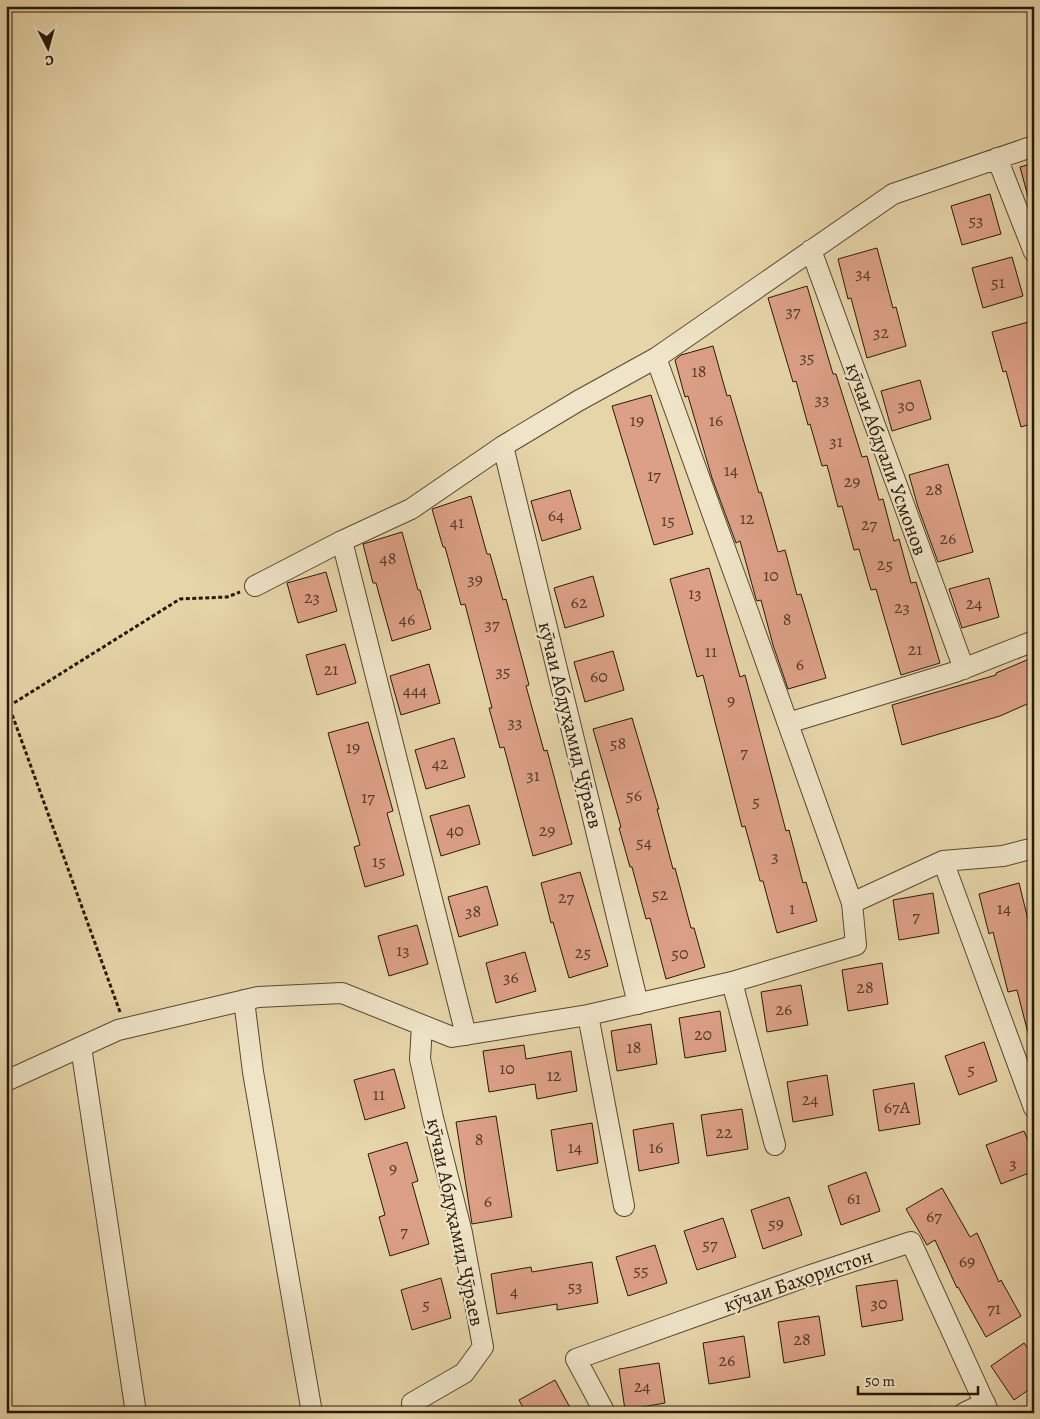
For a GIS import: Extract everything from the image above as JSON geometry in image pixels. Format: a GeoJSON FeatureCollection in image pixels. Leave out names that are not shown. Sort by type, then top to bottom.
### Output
{"type":"FeatureCollection","features":[{"type":"Feature","properties":{"kind":"street"},"geometry":{"type":"LineString","coordinates":[[255,586],[342,541],[411,509],[503,446],[578,401],[656,358],[892,194],[1034,146]]}},
{"type":"Feature","properties":{"kind":"street"},"geometry":{"type":"LineString","coordinates":[[997,158],[1034,252]]}},
{"type":"Feature","properties":{"kind":"street","name":"кӯчаи Абдуали Усмонов"},"geometry":{"type":"LineString","coordinates":[[811,250],[964,668]]}},
{"type":"Feature","properties":{"kind":"street"},"geometry":{"type":"LineString","coordinates":[[6,1081],[118,1030],[258,997],[342,993],[452,1037],[588,1015],[638,1004],[732,982],[856,945],[852,903],[656,358]]}},
{"type":"Feature","properties":{"kind":"street","name":"кӯчаи Абдуҳамид Ҷӯраев"},"geometry":{"type":"LineString","coordinates":[[503,446],[638,1004]]}},
{"type":"Feature","properties":{"kind":"street"},"geometry":{"type":"LineString","coordinates":[[342,541],[466,1035]]}},
{"type":"Feature","properties":{"kind":"street"},"geometry":{"type":"LineString","coordinates":[[788,723],[964,668],[1034,641]]}},
{"type":"Feature","properties":{"kind":"street"},"geometry":{"type":"LineString","coordinates":[[852,903],[943,861],[1003,856],[1034,848]]}},
{"type":"Feature","properties":{"kind":"street"},"geometry":{"type":"LineString","coordinates":[[943,861],[1034,1108]]}},
{"type":"Feature","properties":{"kind":"street"},"geometry":{"type":"LineString","coordinates":[[732,982],[775,1145]]}},
{"type":"Feature","properties":{"kind":"street"},"geometry":{"type":"LineString","coordinates":[[244,1000],[253,1072],[312,1413]]}},
{"type":"Feature","properties":{"kind":"street"},"geometry":{"type":"LineString","coordinates":[[588,1015],[624,1206]]}},
{"type":"Feature","properties":{"kind":"street","name":"кӯчаи Абдуҳамид Ҷӯраев"},"geometry":{"type":"LineString","coordinates":[[416,1413],[412,1404],[464,1373],[483,1347],[462,1233],[420,1059],[422,1025]]}},
{"type":"Feature","properties":{"kind":"street"},"geometry":{"type":"LineString","coordinates":[[81,1047],[136,1413]]}},
{"type":"Feature","properties":{"kind":"street","name":"кӯчаи Баҳористон"},"geometry":{"type":"LineString","coordinates":[[604,1413],[576,1359],[808,1276],[910,1242],[987,1408],[964,1413]]}},
{"type":"Feature","properties":{"kind":"path"},"geometry":{"type":"LineString","coordinates":[[126,1028],[9,706],[180,599],[227,597],[255,586]]}},
{"type":"Feature","properties":{"kind":"building"},"geometry":{"type":"Polygon","coordinates":[[[1034,163],[1034,204],[1030,204],[1020,167],[1034,163]]]}},
{"type":"Feature","properties":{"kind":"building"},"geometry":{"type":"Polygon","coordinates":[[[990,194],[1001,234],[962,245],[951,206],[990,194]]]}},
{"type":"Feature","properties":{"kind":"building"},"geometry":{"type":"Polygon","coordinates":[[[877,248],[893,308],[896,307],[906,346],[867,358],[851,298],[848,299],[838,259],[877,248]]]}},
{"type":"Feature","properties":{"kind":"building"},"geometry":{"type":"Polygon","coordinates":[[[1012,257],[1023,296],[983,308],[972,268],[1012,257]]]}},
{"type":"Feature","properties":{"kind":"building"},"geometry":{"type":"Polygon","coordinates":[[[807,286],[833,374],[836,374],[862,457],[867,456],[879,500],[883,499],[894,541],[899,539],[911,583],[916,582],[940,663],[901,675],[876,589],[871,590],[859,549],[854,550],[842,506],[838,507],[827,465],[822,466],[796,381],[793,382],[768,298],[807,286]]]}},
{"type":"Feature","properties":{"kind":"building"},"geometry":{"type":"Polygon","coordinates":[[[1032,321],[1034,328],[1034,423],[1021,427],[1006,371],[1003,372],[992,332],[1032,321]]]}},
{"type":"Feature","properties":{"kind":"building"},"geometry":{"type":"Polygon","coordinates":[[[713,346],[727,396],[730,395],[759,493],[761,492],[778,552],[785,550],[797,595],[801,594],[826,678],[788,689],[773,645],[761,600],[757,601],[756,599],[740,541],[736,543],[712,478],[688,396],[685,397],[675,360],[681,355],[713,346]]]}},
{"type":"Feature","properties":{"kind":"building"},"geometry":{"type":"Polygon","coordinates":[[[920,380],[931,419],[892,431],[881,391],[920,380]]]}},
{"type":"Feature","properties":{"kind":"building"},"geometry":{"type":"Polygon","coordinates":[[[651,395],[693,534],[654,545],[612,406],[651,395]]]}},
{"type":"Feature","properties":{"kind":"building"},"geometry":{"type":"Polygon","coordinates":[[[948,464],[973,552],[938,562],[918,507],[909,475],[948,464]]]}},
{"type":"Feature","properties":{"kind":"building"},"geometry":{"type":"Polygon","coordinates":[[[570,490],[581,529],[542,541],[531,501],[570,490]]]}},
{"type":"Feature","properties":{"kind":"building"},"geometry":{"type":"Polygon","coordinates":[[[471,496],[487,554],[490,554],[503,600],[506,599],[529,685],[526,686],[544,751],[547,750],[572,844],[533,856],[504,747],[500,748],[489,708],[492,708],[465,604],[461,605],[432,509],[471,496]]]}},
{"type":"Feature","properties":{"kind":"building"},"geometry":{"type":"Polygon","coordinates":[[[402,532],[431,629],[392,641],[376,583],[373,583],[363,544],[402,532]]]}},
{"type":"Feature","properties":{"kind":"building"},"geometry":{"type":"Polygon","coordinates":[[[709,568],[740,677],[745,675],[786,831],[789,830],[803,883],[806,882],[817,921],[777,933],[745,826],[742,827],[703,675],[697,677],[670,579],[709,568]]]}},
{"type":"Feature","properties":{"kind":"building"},"geometry":{"type":"Polygon","coordinates":[[[326,572],[337,611],[298,623],[287,583],[326,572]]]}},
{"type":"Feature","properties":{"kind":"building"},"geometry":{"type":"Polygon","coordinates":[[[593,576],[604,616],[565,628],[554,588],[593,576]]]}},
{"type":"Feature","properties":{"kind":"building"},"geometry":{"type":"Polygon","coordinates":[[[989,578],[999,617],[962,628],[949,589],[989,578]]]}},
{"type":"Feature","properties":{"kind":"building"},"geometry":{"type":"Polygon","coordinates":[[[345,644],[356,683],[317,695],[306,655],[345,644]]]}},
{"type":"Feature","properties":{"kind":"building"},"geometry":{"type":"Polygon","coordinates":[[[613,651],[624,690],[585,702],[574,662],[613,651]]]}},
{"type":"Feature","properties":{"kind":"building"},"geometry":{"type":"Polygon","coordinates":[[[1034,657],[1034,701],[1000,716],[902,745],[892,705],[996,675],[996,673],[1034,657]]]}},
{"type":"Feature","properties":{"kind":"building"},"geometry":{"type":"Polygon","coordinates":[[[429,664],[440,703],[401,715],[390,676],[429,664]]]}},
{"type":"Feature","properties":{"kind":"building"},"geometry":{"type":"Polygon","coordinates":[[[632,718],[659,809],[657,809],[673,869],[675,868],[691,928],[694,928],[705,967],[666,979],[650,918],[646,919],[632,867],[630,867],[619,828],[621,827],[593,729],[632,718]]]}},
{"type":"Feature","properties":{"kind":"building"},"geometry":{"type":"Polygon","coordinates":[[[368,722],[393,811],[387,813],[404,875],[365,887],[354,847],[360,845],[328,733],[368,722]]]}},
{"type":"Feature","properties":{"kind":"building"},"geometry":{"type":"Polygon","coordinates":[[[454,738],[465,777],[426,789],[415,750],[454,738]]]}},
{"type":"Feature","properties":{"kind":"building"},"geometry":{"type":"Polygon","coordinates":[[[469,805],[480,844],[441,856],[430,816],[469,805]]]}},
{"type":"Feature","properties":{"kind":"building"},"geometry":{"type":"Polygon","coordinates":[[[580,872],[608,966],[569,978],[553,922],[551,923],[541,883],[580,872]]]}},
{"type":"Feature","properties":{"kind":"building"},"geometry":{"type":"Polygon","coordinates":[[[1019,883],[1034,944],[1034,1037],[1029,1037],[1017,990],[1008,992],[993,932],[989,934],[979,894],[1019,883]]]}},
{"type":"Feature","properties":{"kind":"building"},"geometry":{"type":"Polygon","coordinates":[[[487,886],[498,925],[459,937],[448,897],[487,886]]]}},
{"type":"Feature","properties":{"kind":"building"},"geometry":{"type":"Polygon","coordinates":[[[933,893],[939,933],[899,940],[893,900],[933,893]]]}},
{"type":"Feature","properties":{"kind":"building"},"geometry":{"type":"Polygon","coordinates":[[[417,925],[428,964],[389,976],[378,936],[417,925]]]}},
{"type":"Feature","properties":{"kind":"building"},"geometry":{"type":"Polygon","coordinates":[[[525,952],[536,991],[496,1003],[486,963],[525,952]]]}},
{"type":"Feature","properties":{"kind":"building"},"geometry":{"type":"Polygon","coordinates":[[[882,963],[888,1004],[848,1011],[842,970],[882,963]]]}},
{"type":"Feature","properties":{"kind":"building"},"geometry":{"type":"Polygon","coordinates":[[[801,985],[808,1025],[767,1032],[761,992],[801,985]]]}},
{"type":"Feature","properties":{"kind":"building"},"geometry":{"type":"Polygon","coordinates":[[[720,1011],[726,1051],[685,1058],[679,1018],[720,1011]]]}},
{"type":"Feature","properties":{"kind":"building"},"geometry":{"type":"Polygon","coordinates":[[[651,1024],[657,1064],[617,1071],[611,1031],[651,1024]]]}},
{"type":"Feature","properties":{"kind":"building"},"geometry":{"type":"Polygon","coordinates":[[[984,1042],[997,1081],[959,1095],[945,1056],[984,1042]]]}},
{"type":"Feature","properties":{"kind":"building"},"geometry":{"type":"Polygon","coordinates":[[[524,1045],[526,1059],[571,1051],[577,1091],[537,1099],[535,1084],[489,1092],[483,1051],[524,1045]]]}},
{"type":"Feature","properties":{"kind":"building"},"geometry":{"type":"Polygon","coordinates":[[[394,1069],[405,1108],[365,1120],[354,1080],[394,1069]]]}},
{"type":"Feature","properties":{"kind":"building"},"geometry":{"type":"Polygon","coordinates":[[[827,1075],[833,1115],[793,1122],[787,1082],[827,1075]]]}},
{"type":"Feature","properties":{"kind":"building"},"geometry":{"type":"Polygon","coordinates":[[[914,1083],[920,1124],[879,1131],[873,1090],[914,1083]]]}},
{"type":"Feature","properties":{"kind":"building"},"geometry":{"type":"Polygon","coordinates":[[[742,1109],[748,1149],[707,1156],[701,1115],[742,1109]]]}},
{"type":"Feature","properties":{"kind":"building"},"geometry":{"type":"Polygon","coordinates":[[[496,1116],[512,1217],[472,1224],[456,1122],[496,1116]]]}},
{"type":"Feature","properties":{"kind":"building"},"geometry":{"type":"Polygon","coordinates":[[[592,1123],[598,1163],[557,1171],[551,1130],[592,1123]]]}},
{"type":"Feature","properties":{"kind":"building"},"geometry":{"type":"Polygon","coordinates":[[[673,1123],[679,1163],[639,1171],[633,1130],[673,1123]]]}},
{"type":"Feature","properties":{"kind":"building"},"geometry":{"type":"Polygon","coordinates":[[[1024,1131],[1034,1155],[1034,1171],[1001,1184],[986,1145],[1024,1131]]]}},
{"type":"Feature","properties":{"kind":"building"},"geometry":{"type":"Polygon","coordinates":[[[407,1142],[418,1181],[412,1183],[429,1244],[390,1256],[379,1217],[385,1215],[368,1154],[407,1142]]]}},
{"type":"Feature","properties":{"kind":"building"},"geometry":{"type":"Polygon","coordinates":[[[866,1172],[880,1211],[841,1225],[828,1186],[866,1172]]]}},
{"type":"Feature","properties":{"kind":"building"},"geometry":{"type":"Polygon","coordinates":[[[942,1188],[970,1237],[977,1233],[999,1282],[1001,1280],[1021,1316],[986,1337],[957,1288],[935,1240],[927,1245],[906,1209],[942,1188]]]}},
{"type":"Feature","properties":{"kind":"building"},"geometry":{"type":"Polygon","coordinates":[[[789,1197],[802,1235],[763,1249],[751,1210],[789,1197]]]}},
{"type":"Feature","properties":{"kind":"building"},"geometry":{"type":"Polygon","coordinates":[[[723,1218],[736,1257],[697,1270],[684,1231],[723,1218]]]}},
{"type":"Feature","properties":{"kind":"building"},"geometry":{"type":"Polygon","coordinates":[[[655,1245],[667,1283],[628,1296],[616,1257],[655,1245]]]}},
{"type":"Feature","properties":{"kind":"building"},"geometry":{"type":"Polygon","coordinates":[[[592,1262],[598,1303],[557,1310],[557,1304],[497,1314],[491,1274],[531,1267],[532,1272],[592,1262]]]}},
{"type":"Feature","properties":{"kind":"building"},"geometry":{"type":"Polygon","coordinates":[[[441,1278],[451,1318],[412,1330],[401,1290],[441,1278]]]}},
{"type":"Feature","properties":{"kind":"building"},"geometry":{"type":"Polygon","coordinates":[[[897,1280],[903,1320],[862,1327],[856,1286],[897,1280]]]}},
{"type":"Feature","properties":{"kind":"building"},"geometry":{"type":"Polygon","coordinates":[[[819,1316],[825,1355],[784,1363],[778,1322],[819,1316]]]}},
{"type":"Feature","properties":{"kind":"building"},"geometry":{"type":"Polygon","coordinates":[[[744,1336],[750,1377],[709,1384],[703,1343],[744,1336]]]}},
{"type":"Feature","properties":{"kind":"building"},"geometry":{"type":"Polygon","coordinates":[[[1024,1343],[1034,1356],[1034,1386],[1014,1400],[991,1366],[1024,1343]]]}},
{"type":"Feature","properties":{"kind":"building"},"geometry":{"type":"Polygon","coordinates":[[[659,1363],[665,1403],[625,1410],[619,1369],[659,1363]]]}},
{"type":"Feature","properties":{"kind":"building"},"geometry":{"type":"Polygon","coordinates":[[[555,1380],[573,1413],[526,1413],[519,1400],[555,1380]]]}}]}
